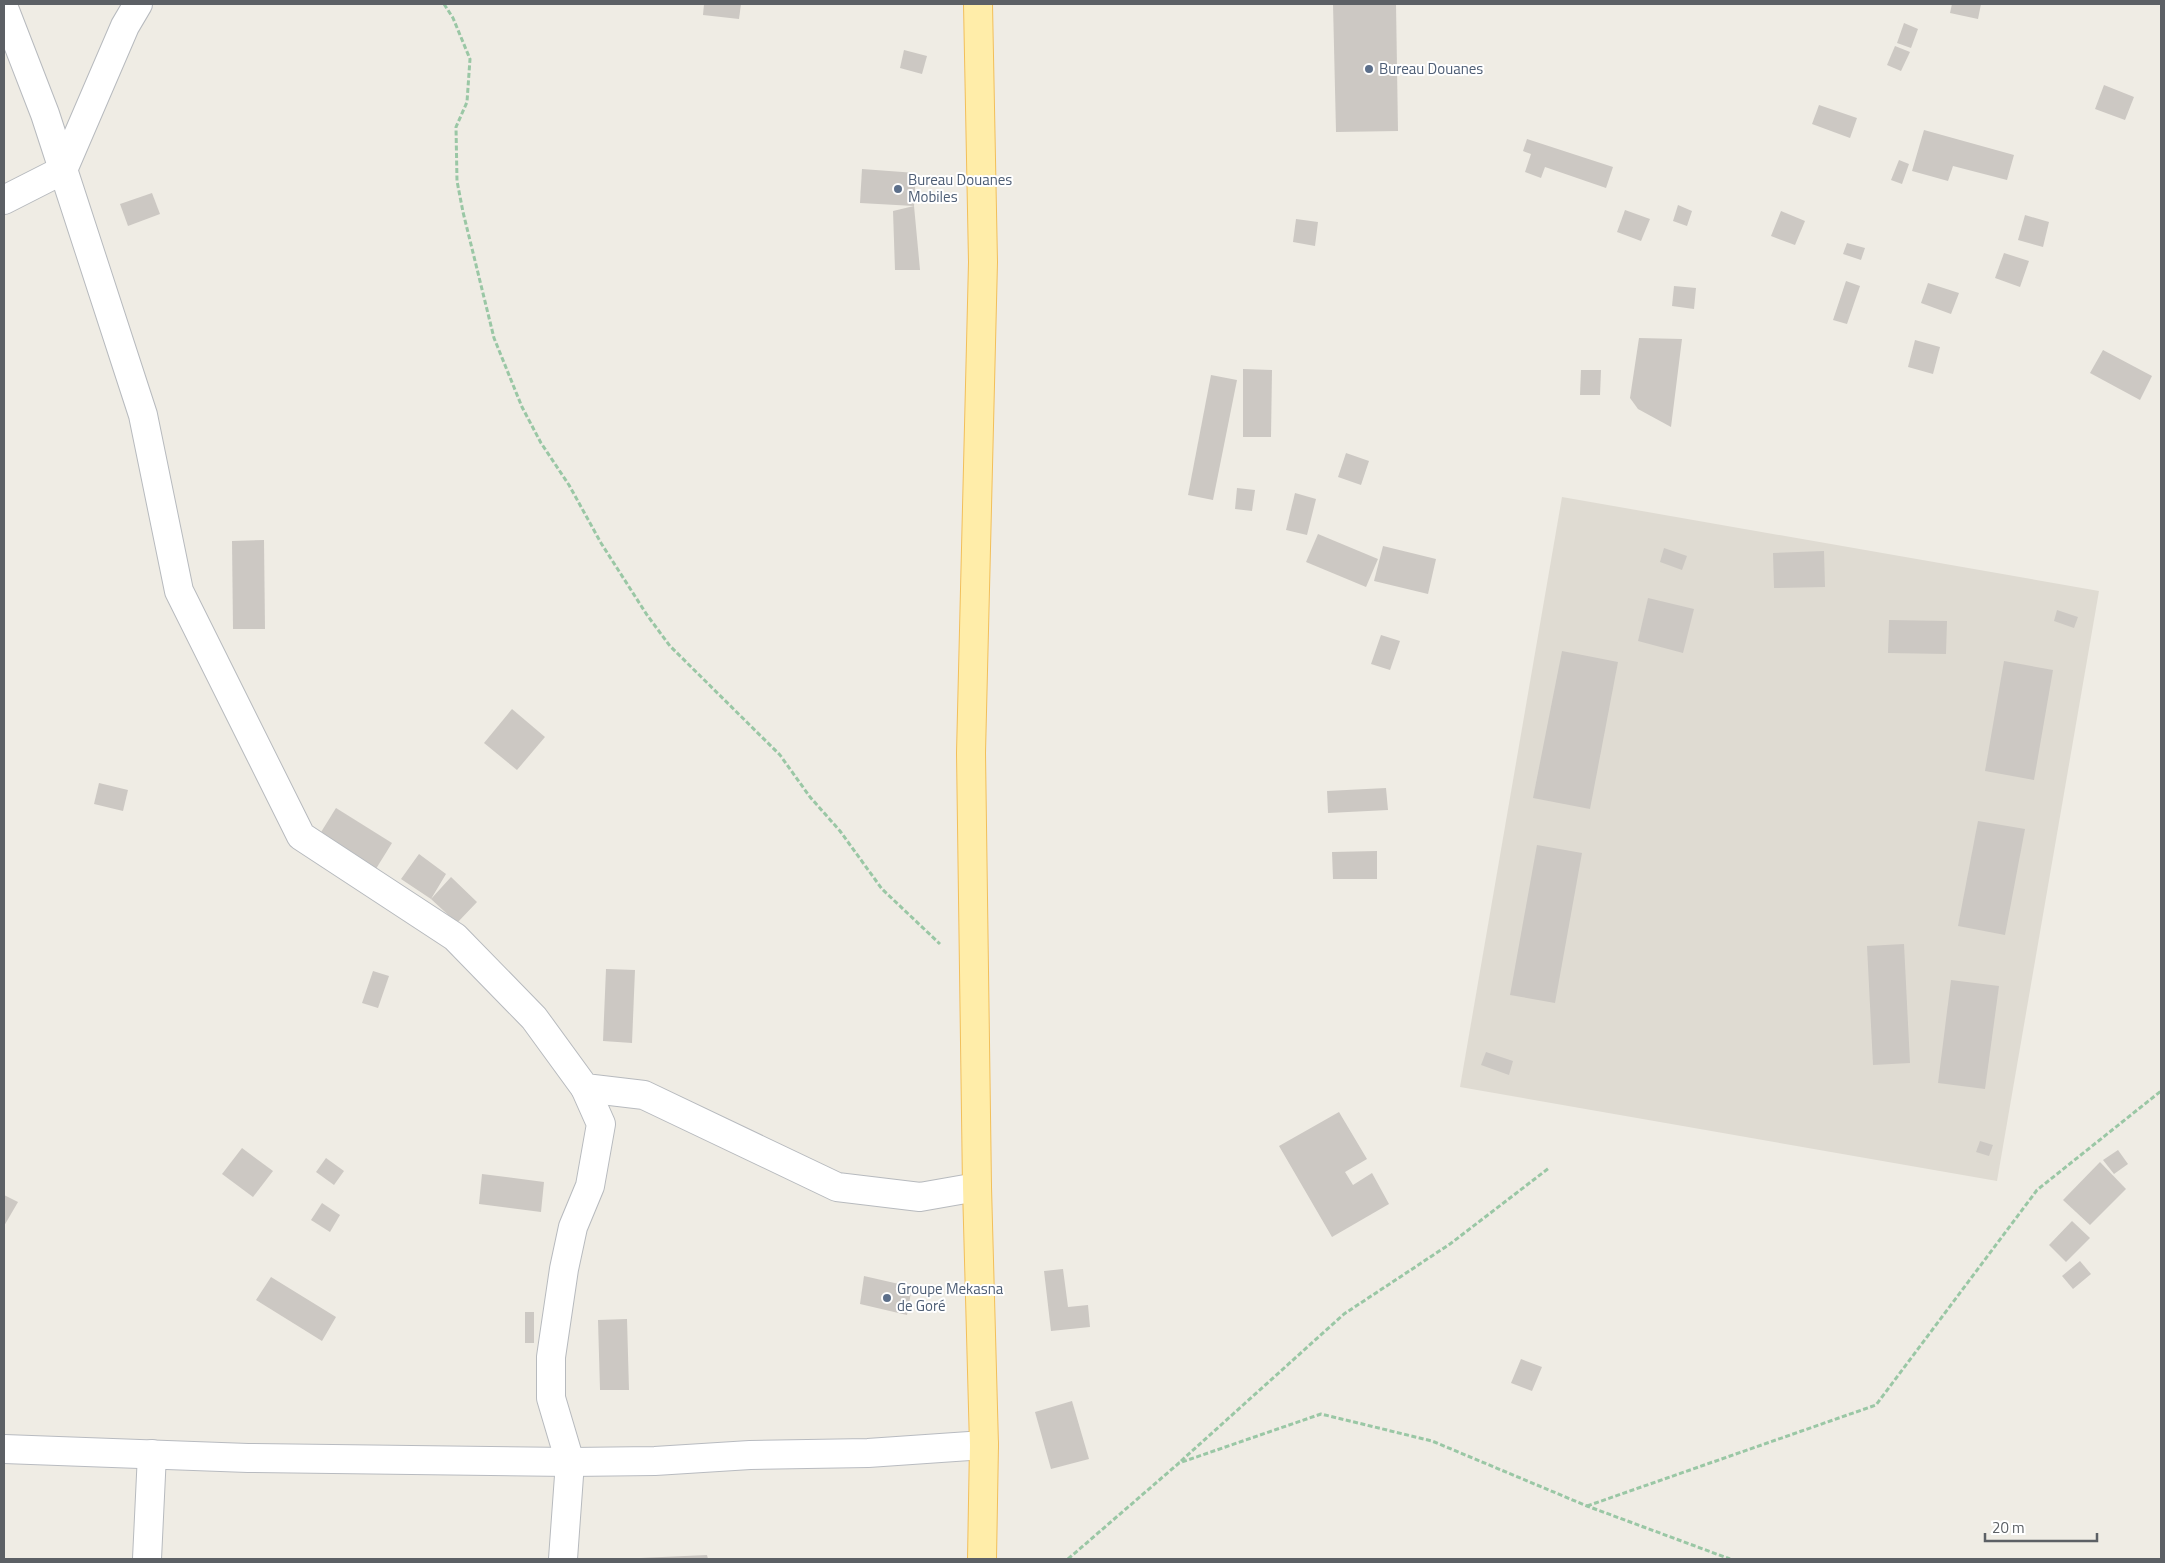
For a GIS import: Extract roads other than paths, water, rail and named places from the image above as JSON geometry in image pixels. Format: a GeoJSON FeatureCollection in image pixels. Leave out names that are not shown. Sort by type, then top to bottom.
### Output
{"type":"FeatureCollection","features":[{"type":"Feature","properties":{"kind":"main road"},"geometry":{"type":"LineString","coordinates":[[978,4],[983,262],[971,744],[973,975],[984,1445],[982,1559]]}},
{"type":"Feature","properties":{"kind":"street"},"geometry":{"type":"LineString","coordinates":[[4,200],[63,170],[125,26],[138,4]]}},
{"type":"Feature","properties":{"kind":"street"},"geometry":{"type":"LineString","coordinates":[[4,8],[45,114],[143,415],[179,591],[301,836],[455,937],[534,1018],[585,1088],[601,1124],[590,1186],[573,1227],[564,1269],[551,1357],[550,1398],[570,1462],[563,1559]]}},
{"type":"Feature","properties":{"kind":"street"},"geometry":{"type":"LineString","coordinates":[[585,1088],[644,1095],[837,1187],[920,1197],[977,1187]]}},
{"type":"Feature","properties":{"kind":"street"},"geometry":{"type":"LineString","coordinates":[[7,1446],[266,1458],[570,1462],[654,1461],[750,1454],[868,1453],[984,1445]]}},
{"type":"Feature","properties":{"kind":"street"},"geometry":{"type":"LineString","coordinates":[[147,1559],[152,1454]]}},
{"type":"Feature","properties":{"kind":"place","name":"Bureau Douanes"},"geometry":{"type":"Point","coordinates":[1369,69]}},
{"type":"Feature","properties":{"kind":"place","name":"Bureau Douanes Mobiles"},"geometry":{"type":"Point","coordinates":[898,189]}},
{"type":"Feature","properties":{"kind":"place","name":"Groupe Mekasna de Goré"},"geometry":{"type":"Point","coordinates":[887,1298]}}]}
